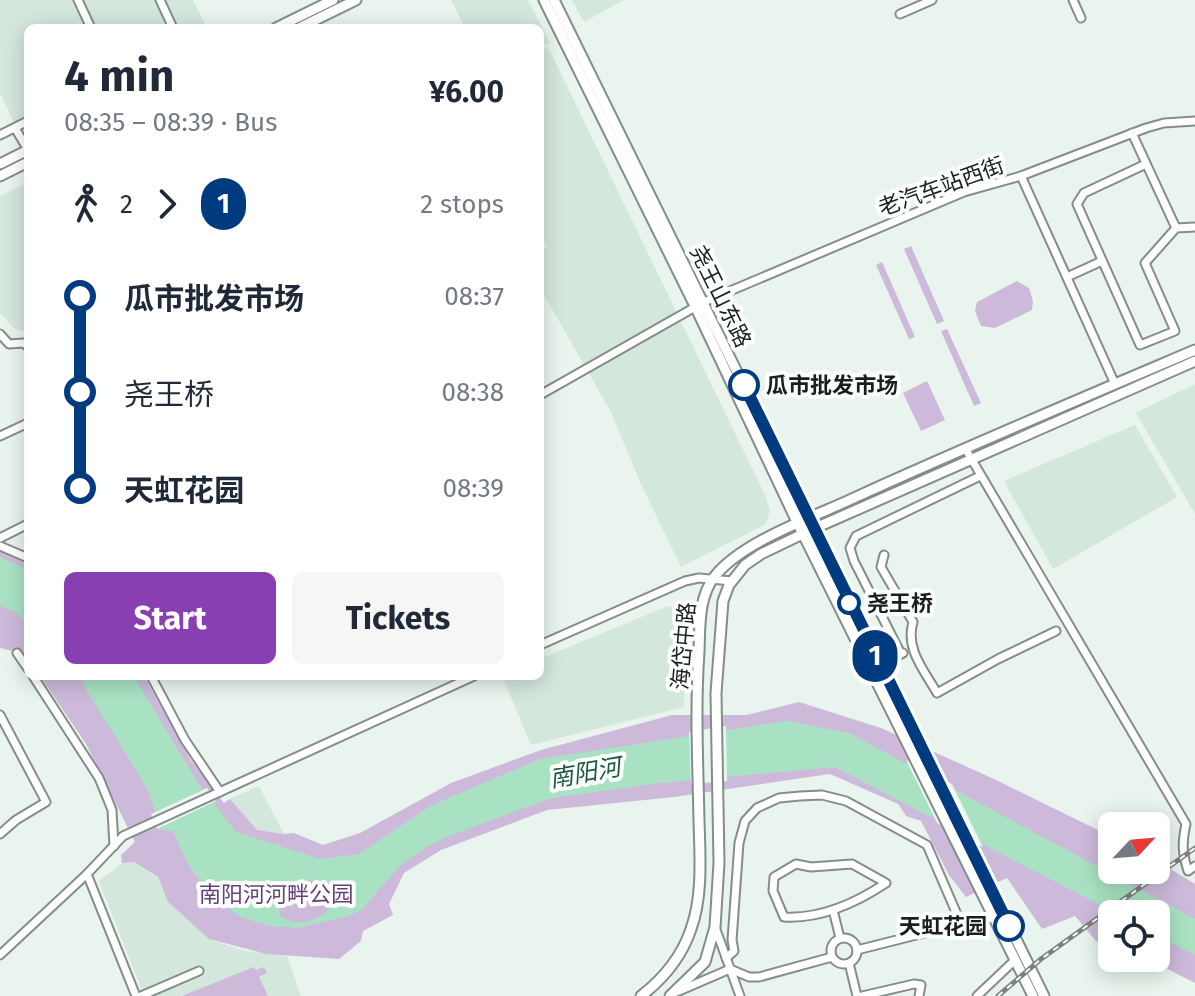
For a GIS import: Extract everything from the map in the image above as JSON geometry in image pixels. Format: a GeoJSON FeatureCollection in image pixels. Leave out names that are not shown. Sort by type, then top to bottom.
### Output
{"type":"FeatureCollection","features":[{"type":"Feature","properties":{"kind":"main road"},"geometry":{"type":"LineString","coordinates":[[284,24],[333,0]]}},
{"type":"Feature","properties":{"kind":"main road"},"geometry":{"type":"LineString","coordinates":[[307,24],[356,0]]}},
{"type":"Feature","properties":{"kind":"main road","name":"尧王山东路"},"geometry":{"type":"LineString","coordinates":[[544,0],[700,304],[798,524],[809,527]]}},
{"type":"Feature","properties":{"kind":"main road","name":"尧王山东路"},"geometry":{"type":"LineString","coordinates":[[554,0],[991,901],[1044,996]]}},
{"type":"Feature","properties":{"kind":"main road"},"geometry":{"type":"LineString","coordinates":[[0,164],[24,152]]}},
{"type":"Feature","properties":{"kind":"main road"},"geometry":{"type":"LineString","coordinates":[[0,176],[24,164]]}},
{"type":"Feature","properties":{"kind":"main road"},"geometry":{"type":"LineString","coordinates":[[732,581],[751,560],[965,448],[1195,350]]}},
{"type":"Feature","properties":{"kind":"main road"},"geometry":{"type":"LineString","coordinates":[[809,527],[1195,361]]}},
{"type":"Feature","properties":{"kind":"main road","name":"海岱中路"},"geometry":{"type":"LineString","coordinates":[[641,996],[668,971],[693,926],[700,865],[696,704],[701,619],[706,592],[730,560],[798,524]]}},
{"type":"Feature","properties":{"kind":"main road","name":"海岱中路"},"geometry":{"type":"LineString","coordinates":[[673,994],[705,962],[715,927],[719,863],[716,693],[720,620],[723,601],[732,581]]}},
{"type":"Feature","properties":{"kind":"main road","name":"尧王山东路"},"geometry":{"type":"LineString","coordinates":[[991,901],[994,917],[1033,996]]}},
{"type":"Feature","properties":{"kind":"street"},"geometry":{"type":"LineString","coordinates":[[78,0],[89,24]]}},
{"type":"Feature","properties":{"kind":"street"},"geometry":{"type":"LineString","coordinates":[[160,0],[171,24]]}},
{"type":"Feature","properties":{"kind":"street"},"geometry":{"type":"LineString","coordinates":[[900,14],[932,0]]}},
{"type":"Feature","properties":{"kind":"street"},"geometry":{"type":"LineString","coordinates":[[1073,0],[1081,18]]}},
{"type":"Feature","properties":{"kind":"street","name":"老汽车站西街"},"geometry":{"type":"LineString","coordinates":[[544,393],[700,304],[964,192],[1021,176],[1164,123],[1195,121]]}},
{"type":"Feature","properties":{"kind":"street"},"geometry":{"type":"LineString","coordinates":[[0,135],[24,123]]}},
{"type":"Feature","properties":{"kind":"street"},"geometry":{"type":"LineString","coordinates":[[15,128],[24,143]]}},
{"type":"Feature","properties":{"kind":"street"},"geometry":{"type":"LineString","coordinates":[[1132,133],[1176,228]]}},
{"type":"Feature","properties":{"kind":"street"},"geometry":{"type":"LineString","coordinates":[[1146,164],[1084,193],[1077,204],[1140,345],[1175,331],[1145,263],[1176,228],[1195,227]]}},
{"type":"Feature","properties":{"kind":"street"},"geometry":{"type":"LineString","coordinates":[[1021,176],[1115,384]]}},
{"type":"Feature","properties":{"kind":"street"},"geometry":{"type":"LineString","coordinates":[[1067,277],[1102,261]]}},
{"type":"Feature","properties":{"kind":"street"},"geometry":{"type":"LineString","coordinates":[[0,334],[9,344]]}},
{"type":"Feature","properties":{"kind":"street"},"geometry":{"type":"LineString","coordinates":[[0,348],[24,343]]}},
{"type":"Feature","properties":{"kind":"street"},"geometry":{"type":"LineString","coordinates":[[0,436],[24,425]]}},
{"type":"Feature","properties":{"kind":"street"},"geometry":{"type":"LineString","coordinates":[[965,448],[1186,824],[1181,842],[1192,868]]}},
{"type":"Feature","properties":{"kind":"street"},"geometry":{"type":"LineString","coordinates":[[901,654],[850,548],[856,536],[980,476]]}},
{"type":"Feature","properties":{"kind":"street"},"geometry":{"type":"LineString","coordinates":[[1,534],[24,525]]}},
{"type":"Feature","properties":{"kind":"street"},"geometry":{"type":"LineString","coordinates":[[0,546],[24,556]]}},
{"type":"Feature","properties":{"kind":"street"},"geometry":{"type":"LineString","coordinates":[[884,555],[881,567],[913,622],[909,635],[912,649],[937,693],[1056,631]]}},
{"type":"Feature","properties":{"kind":"street"},"geometry":{"type":"LineString","coordinates":[[544,643],[685,581],[714,578],[732,581]]}},
{"type":"Feature","properties":{"kind":"street"},"geometry":{"type":"LineString","coordinates":[[879,670],[912,649]]}},
{"type":"Feature","properties":{"kind":"street"},"geometry":{"type":"LineString","coordinates":[[17,653],[24,663]]}},
{"type":"Feature","properties":{"kind":"street"},"geometry":{"type":"LineString","coordinates":[[36,680],[99,778],[112,810],[114,846]]}},
{"type":"Feature","properties":{"kind":"street"},"geometry":{"type":"LineString","coordinates":[[153,680],[217,793]]}},
{"type":"Feature","properties":{"kind":"street"},"geometry":{"type":"LineString","coordinates":[[0,955],[123,836],[465,680]]}},
{"type":"Feature","properties":{"kind":"street"},"geometry":{"type":"LineString","coordinates":[[0,715],[46,802],[0,834]]}},
{"type":"Feature","properties":{"kind":"street"},"geometry":{"type":"LineString","coordinates":[[0,736],[9,731]]}},
{"type":"Feature","properties":{"kind":"street"},"geometry":{"type":"LineString","coordinates":[[726,958],[734,951],[732,940],[739,843],[745,821],[757,808],[779,798],[822,795],[846,801],[927,845],[959,919]]}},
{"type":"Feature","properties":{"kind":"street"},"geometry":{"type":"LineString","coordinates":[[796,864],[811,867],[852,864],[886,883],[860,899],[833,910],[797,918],[784,917],[773,891],[774,877],[796,864]]}},
{"type":"Feature","properties":{"kind":"street"},"geometry":{"type":"LineString","coordinates":[[87,874],[139,996],[199,971]]}},
{"type":"Feature","properties":{"kind":"street"},"geometry":{"type":"LineString","coordinates":[[833,910],[840,938]]}},
{"type":"Feature","properties":{"kind":"street"},"geometry":{"type":"LineString","coordinates":[[857,950],[948,927],[959,919],[980,922],[994,917]]}},
{"type":"Feature","properties":{"kind":"street"},"geometry":{"type":"LineString","coordinates":[[715,927],[740,996]]}},
{"type":"Feature","properties":{"kind":"street"},"geometry":{"type":"LineString","coordinates":[[840,938],[852,940],[857,950],[855,959],[849,963],[838,963],[832,957],[831,946],[840,938]]}},
{"type":"Feature","properties":{"kind":"street"},"geometry":{"type":"LineString","coordinates":[[673,994],[730,969],[749,977],[759,977],[832,957]]}},
{"type":"Feature","properties":{"kind":"street"},"geometry":{"type":"LineString","coordinates":[[977,996],[1015,960]]}},
{"type":"Feature","properties":{"kind":"street"},"geometry":{"type":"LineString","coordinates":[[849,963],[859,996],[914,984],[921,985],[919,996]]}},
{"type":"Feature","properties":{"kind":"shaded area"},"geometry":{"type":"Polygon","coordinates":[[[0,0],[193,0],[205,24],[24,24],[24,138],[0,93],[0,0]]]}},
{"type":"Feature","properties":{"kind":"shaded area"},"geometry":{"type":"Polygon","coordinates":[[[451,0],[528,0],[540,24],[463,24],[451,0]]]}},
{"type":"Feature","properties":{"kind":"shaded area"},"geometry":{"type":"Polygon","coordinates":[[[572,0],[624,0],[584,22],[572,0]]]}},
{"type":"Feature","properties":{"kind":"shaded area"},"geometry":{"type":"Polygon","coordinates":[[[544,31],[550,43],[544,45],[544,31]]]}},
{"type":"Feature","properties":{"kind":"shaded area"},"geometry":{"type":"Polygon","coordinates":[[[548,47],[770,510],[766,524],[681,567],[610,410],[544,295],[544,248],[547,246],[544,241],[544,48],[548,47]]]}},
{"type":"Feature","properties":{"kind":"shaded area"},"geometry":{"type":"Polygon","coordinates":[[[24,184],[22,331],[14,328],[0,313],[0,196],[24,184]]]}},
{"type":"Feature","properties":{"kind":"shaded area"},"geometry":{"type":"Polygon","coordinates":[[[1195,384],[1195,514],[1136,413],[1195,384]]]}},
{"type":"Feature","properties":{"kind":"shaded area"},"geometry":{"type":"Polygon","coordinates":[[[1135,425],[1177,497],[1053,569],[1004,481],[1135,425]]]}},
{"type":"Feature","properties":{"kind":"shaded area"},"geometry":{"type":"Polygon","coordinates":[[[668,606],[687,611],[684,707],[531,745],[504,680],[544,680],[544,657],[668,606]]]}},
{"type":"Feature","properties":{"kind":"shaded area"},"geometry":{"type":"Polygon","coordinates":[[[259,786],[284,834],[257,830],[230,799],[259,786]]]}},
{"type":"Feature","properties":{"kind":"shaded area"},"geometry":{"type":"Polygon","coordinates":[[[134,862],[158,878],[168,902],[209,939],[245,951],[287,956],[301,996],[144,996],[99,881],[122,863],[134,862]]]}},
{"type":"Feature","properties":{"kind":"green space"},"geometry":{"type":"Polygon","coordinates":[[[911,246],[944,321],[937,324],[904,249],[911,246]]]}},
{"type":"Feature","properties":{"kind":"green space"},"geometry":{"type":"Polygon","coordinates":[[[882,262],[915,337],[909,339],[876,265],[882,262]]]}},
{"type":"Feature","properties":{"kind":"green space"},"geometry":{"type":"Polygon","coordinates":[[[1017,281],[1029,288],[1032,310],[995,328],[981,326],[975,311],[977,302],[1017,281]]]}},
{"type":"Feature","properties":{"kind":"green space"},"geometry":{"type":"Polygon","coordinates":[[[947,329],[981,403],[974,406],[941,331],[947,329]]]}},
{"type":"Feature","properties":{"kind":"green space"},"geometry":{"type":"Polygon","coordinates":[[[927,381],[945,420],[921,431],[903,393],[927,381]]]}},
{"type":"Feature","properties":{"kind":"green space"},"geometry":{"type":"Polygon","coordinates":[[[0,552],[24,562],[24,654],[0,648],[0,552]]]}},
{"type":"Feature","properties":{"kind":"green space","name":"南阳河河畔公园"},"geometry":{"type":"Polygon","coordinates":[[[43,680],[146,680],[190,759],[224,803],[230,799],[257,830],[294,833],[323,845],[360,833],[451,783],[541,750],[672,715],[747,715],[799,702],[881,728],[1098,830],[1098,884],[1170,884],[1170,869],[1195,884],[1195,983],[1170,970],[1170,900],[1098,900],[1098,942],[1075,916],[1042,929],[1007,878],[966,897],[949,875],[921,821],[906,816],[898,804],[830,774],[674,797],[547,810],[441,850],[404,873],[389,904],[393,915],[363,931],[361,941],[339,959],[266,954],[209,939],[168,902],[158,877],[134,862],[122,863],[121,855],[135,842],[86,744],[43,680]]]}},
{"type":"Feature","properties":{"kind":"green space"},"geometry":{"type":"Polygon","coordinates":[[[254,967],[256,970],[264,967],[267,973],[259,977],[268,996],[182,996],[254,967]]]}},
{"type":"Feature","properties":{"kind":"water"},"geometry":{"type":"Polygon","coordinates":[[[0,557],[24,568],[24,620],[14,611],[0,606],[0,557]]]}},
{"type":"Feature","properties":{"kind":"water","name":"南阳河"},"geometry":{"type":"Polygon","coordinates":[[[80,680],[136,680],[198,783],[236,832],[320,859],[359,854],[432,805],[540,759],[787,721],[849,733],[1098,867],[1098,884],[1130,884],[1160,900],[1098,900],[1098,904],[835,767],[660,783],[552,798],[451,835],[425,848],[400,866],[362,909],[349,916],[298,928],[272,926],[242,918],[214,898],[189,866],[173,831],[161,830],[148,790],[80,680]],[[307,879],[300,882],[299,891],[288,894],[277,903],[281,917],[293,922],[318,918],[328,910],[327,893],[307,879]]]}},
{"type":"Feature","properties":{"kind":"water","name":"南阳河"},"geometry":{"type":"Polygon","coordinates":[[[1170,906],[1195,919],[1195,955],[1170,942],[1170,906]]]}},
{"type":"Feature","properties":{"kind":"pier"},"geometry":{"type":"Polygon","coordinates":[[[726,726],[727,781],[691,784],[689,732],[726,726]]]}},
{"type":"Feature","properties":{"kind":"pier"},"geometry":{"type":"Polygon","coordinates":[[[906,760],[952,784],[983,847],[937,823],[906,760]]]}},
{"type":"Feature","properties":{"kind":"pier"},"geometry":{"type":"Polygon","coordinates":[[[207,788],[216,801],[157,829],[151,814],[207,788]]]}},
{"type":"Feature","properties":{"kind":"railway"},"geometry":{"type":"LineString","coordinates":[[998,996],[1041,959],[1195,848]]}},
{"type":"Feature","properties":{"kind":"bus line","name":"1"},"geometry":{"type":"LineString","coordinates":[[744,385],[1009,926]]}},
{"type":"Feature","properties":{"kind":"place","name":"瓜市批发市场"},"geometry":{"type":"Point","coordinates":[744,385]}},
{"type":"Feature","properties":{"kind":"place","name":"尧王桥"},"geometry":{"type":"Point","coordinates":[849,603]}},
{"type":"Feature","properties":{"kind":"place","name":"天虹花园"},"geometry":{"type":"Point","coordinates":[1009,926]}}]}
